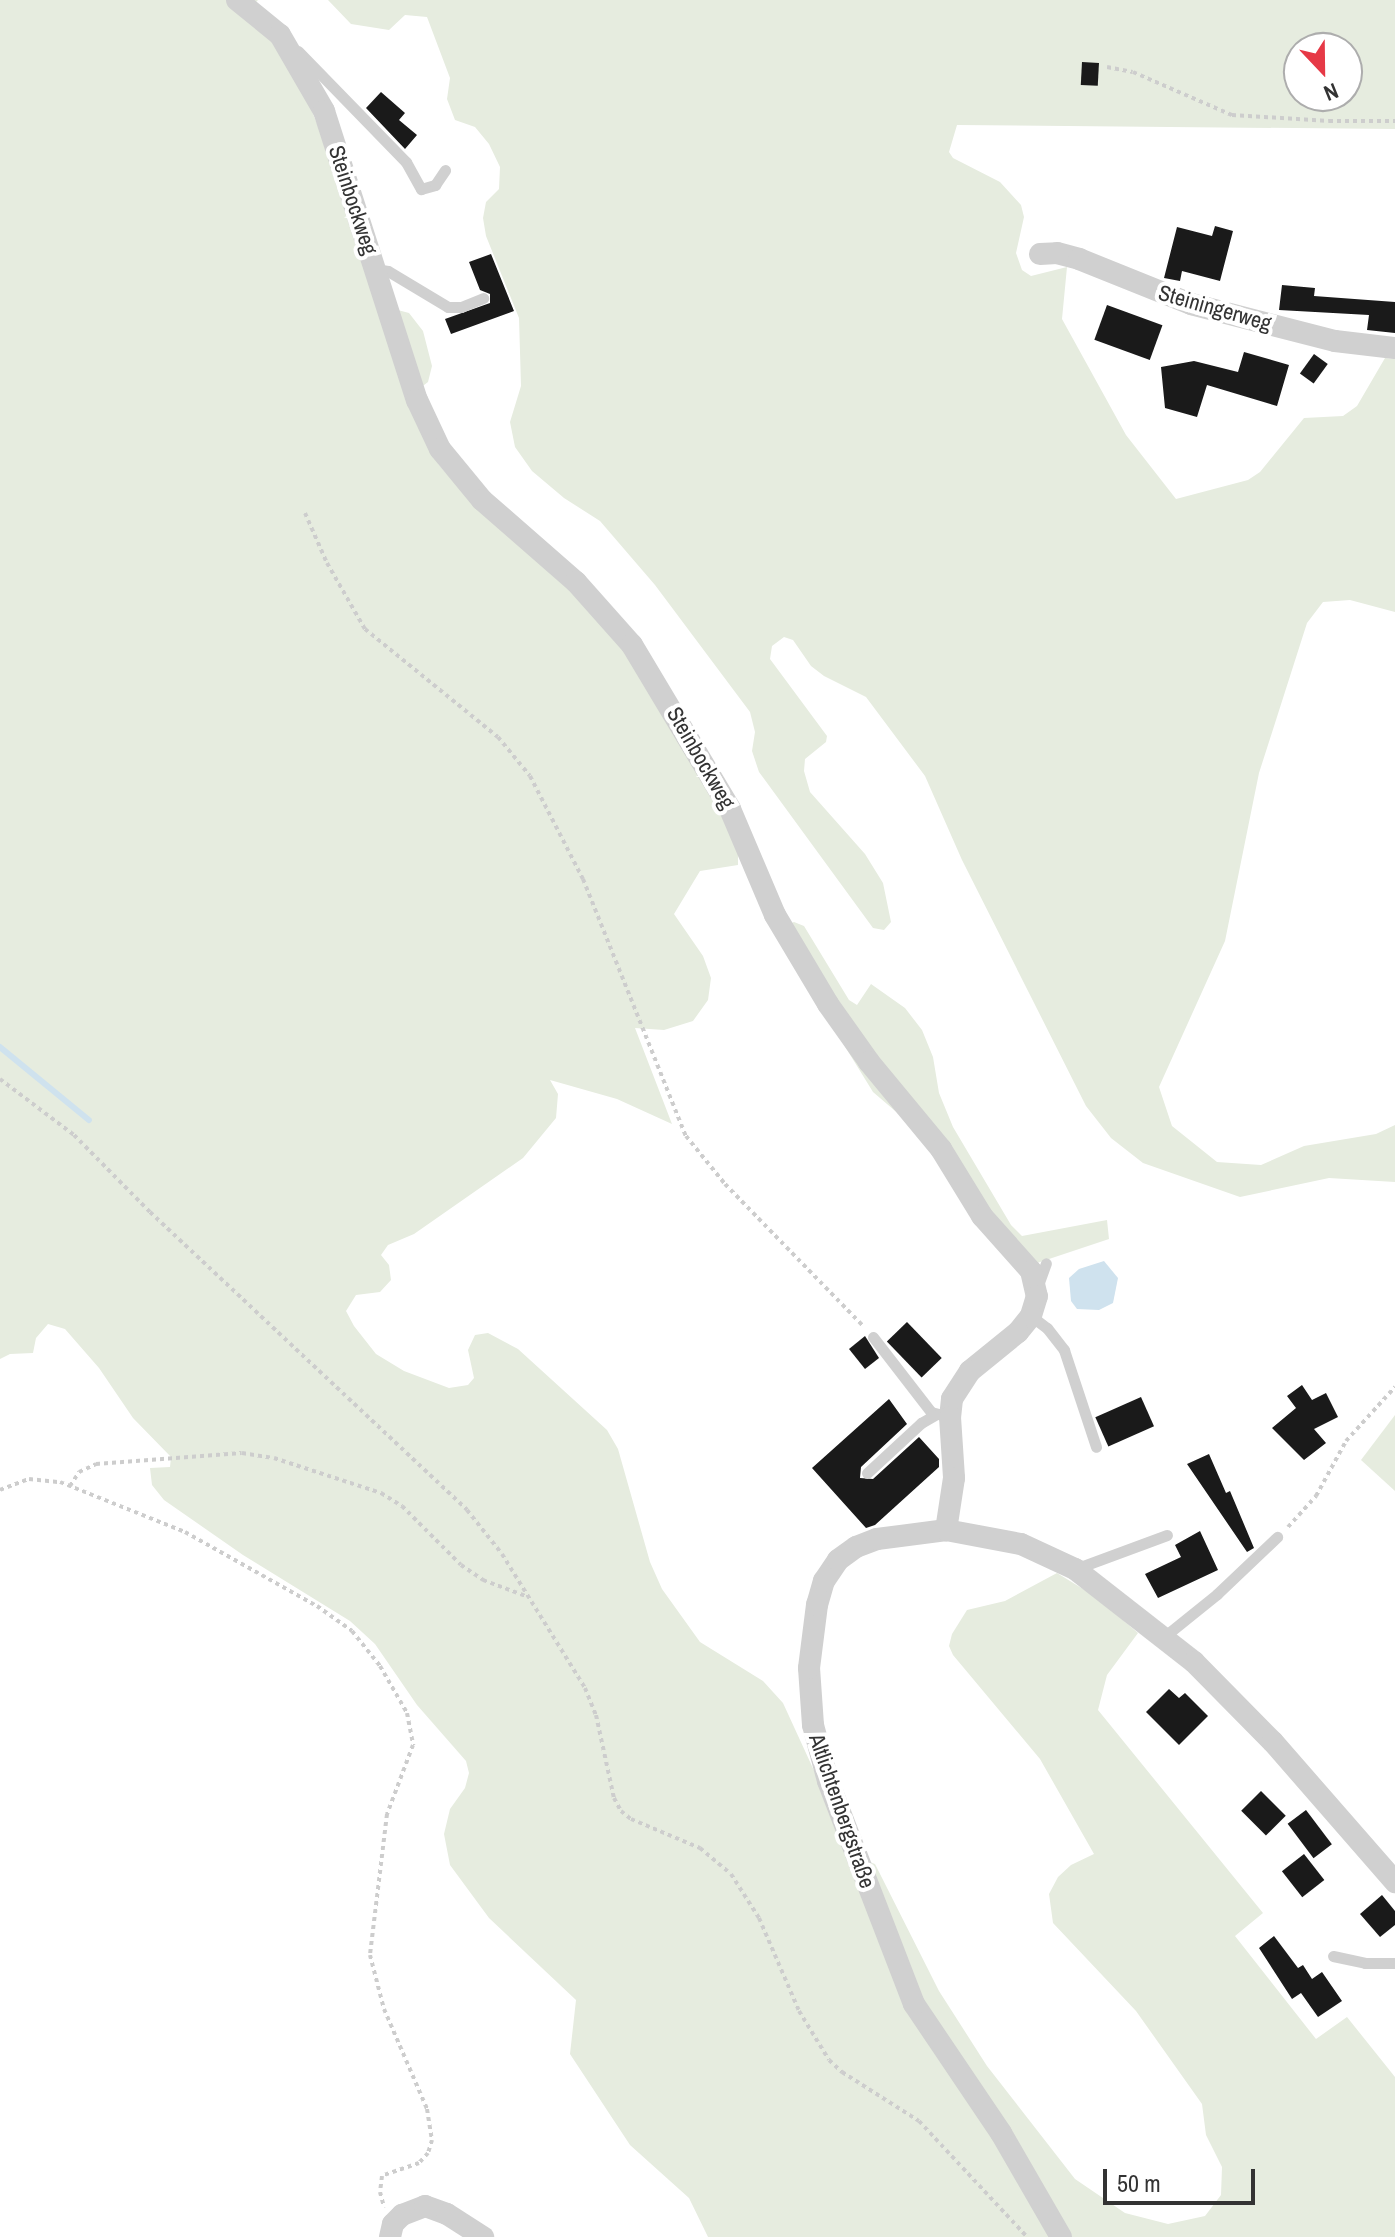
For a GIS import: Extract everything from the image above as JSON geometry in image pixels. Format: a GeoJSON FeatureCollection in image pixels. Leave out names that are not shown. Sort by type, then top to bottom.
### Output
{"type":"FeatureCollection","features":[{"type":"Feature","properties":{"kind":"street","name":"Steinbockweg"},"geometry":{"type":"LineString","coordinates":[[237,0],[280,35],[324,111],[417,400],[440,449],[482,500],[576,582],[632,645],[730,809],[775,915],[805,967],[869,1062],[941,1149],[982,1216],[1025,1261],[1037,1291]]}},
{"type":"Feature","properties":{"kind":"street","name":"Steiningerweg"},"geometry":{"type":"LineString","coordinates":[[1040,254],[1057,253],[1079,259],[1200,307],[1335,341],[1395,348]]}},
{"type":"Feature","properties":{"kind":"street"},"geometry":{"type":"LineString","coordinates":[[946,1530],[955,1471],[942,1416],[962,1380],[1031,1316],[1037,1291]]}},
{"type":"Feature","properties":{"kind":"street","name":"Altlichtenbergstraße"},"geometry":{"type":"LineString","coordinates":[[1061,2237],[1001,2133],[926,2022],[904,1983],[838,1808],[813,1725],[810,1652],[817,1605],[829,1573],[849,1551],[865,1543],[907,1532],[946,1530],[1021,1544],[1075,1569],[1165,1636],[1273,1742],[1395,1882]]}},
{"type":"Feature","properties":{"kind":"street"},"geometry":{"type":"LineString","coordinates":[[393,2229],[409,2210],[429,2207],[451,2216],[483,2237]]}},
{"type":"Feature","properties":{"kind":"lane"},"geometry":{"type":"LineString","coordinates":[[280,35],[399,154],[421,189],[435,185],[445,170]]}},
{"type":"Feature","properties":{"kind":"lane"},"geometry":{"type":"LineString","coordinates":[[375,269],[388,271],[448,307],[461,307],[483,298]]}},
{"type":"Feature","properties":{"kind":"lane"},"geometry":{"type":"LineString","coordinates":[[1037,1291],[1046,1263]]}},
{"type":"Feature","properties":{"kind":"lane"},"geometry":{"type":"LineString","coordinates":[[1031,1316],[1047,1328],[1064,1350],[1096,1447]]}},
{"type":"Feature","properties":{"kind":"lane"},"geometry":{"type":"LineString","coordinates":[[867,1473],[921,1423],[942,1416],[873,1337]]}},
{"type":"Feature","properties":{"kind":"lane"},"geometry":{"type":"LineString","coordinates":[[1075,1569],[1167,1535]]}},
{"type":"Feature","properties":{"kind":"lane"},"geometry":{"type":"LineString","coordinates":[[1165,1636],[1217,1594],[1277,1537]]}},
{"type":"Feature","properties":{"kind":"lane"},"geometry":{"type":"LineString","coordinates":[[1333,1956],[1365,1963],[1395,1963]]}},
{"type":"Feature","properties":{"kind":"path"},"geometry":{"type":"LineString","coordinates":[[1107,67],[1133,72],[1232,115],[1348,122],[1395,121]]}},
{"type":"Feature","properties":{"kind":"path"},"geometry":{"type":"LineString","coordinates":[[305,513],[327,563],[365,629],[498,737],[530,776],[583,879],[677,1118],[695,1148],[873,1337]]}},
{"type":"Feature","properties":{"kind":"path"},"geometry":{"type":"LineString","coordinates":[[0,1079],[74,1135],[150,1212],[230,1284],[367,1418],[445,1486],[484,1530],[530,1598],[593,1703],[614,1798],[621,1811],[631,1819],[700,1848],[731,1874],[759,1918],[799,2011],[829,2060],[842,2072],[919,2121],[1027,2237]]}},
{"type":"Feature","properties":{"kind":"path"},"geometry":{"type":"LineString","coordinates":[[1277,1537],[1312,1503],[1346,1441],[1395,1387]]}},
{"type":"Feature","properties":{"kind":"path"},"geometry":{"type":"LineString","coordinates":[[70,1486],[82,1469],[109,1463],[242,1453],[296,1464],[381,1493],[402,1506],[461,1565],[503,1590],[530,1598]]}},
{"type":"Feature","properties":{"kind":"path"},"geometry":{"type":"LineString","coordinates":[[0,1490],[29,1479],[70,1486],[185,1532],[317,1606],[364,1644],[407,1713],[413,1745],[387,1814],[370,1955],[384,2009],[427,2109],[432,2140],[428,2153],[419,2163],[388,2171],[382,2176],[381,2196],[393,2229]]}},
{"type":"Feature","properties":{"kind":"shaded area"},"geometry":{"type":"Polygon","coordinates":[[[0,0],[258,0],[246,13],[270,39],[309,104],[329,153],[379,305],[409,313],[423,331],[432,366],[428,382],[407,398],[439,465],[468,498],[603,620],[640,668],[738,844],[738,865],[700,871],[674,914],[703,956],[711,978],[708,1000],[693,1021],[664,1030],[635,1028],[672,1124],[617,1099],[550,1080],[558,1094],[556,1118],[523,1158],[414,1234],[388,1245],[381,1255],[389,1265],[391,1280],[380,1292],[356,1295],[346,1311],[354,1326],[376,1354],[404,1371],[449,1388],[468,1385],[474,1378],[468,1350],[475,1335],[488,1333],[518,1349],[607,1430],[618,1449],[650,1562],[662,1589],[700,1642],[763,1681],[783,1703],[822,1788],[867,1861],[875,1864],[939,1991],[987,2066],[1075,2179],[1125,2213],[1168,2224],[1205,2216],[1221,2195],[1222,2167],[1206,2135],[1202,2104],[1136,2011],[1053,1923],[1049,1894],[1058,1877],[1071,1865],[1094,1854],[1040,1759],[953,1655],[949,1646],[952,1634],[967,1610],[1005,1601],[1057,1573],[1096,1597],[1138,1633],[1107,1675],[1098,1710],[1263,1913],[1235,1936],[1316,2039],[1347,2017],[1395,2077],[1395,2237],[708,2237],[689,2198],[630,2145],[570,2054],[576,2000],[489,1918],[450,1865],[444,1834],[450,1809],[465,1788],[469,1773],[466,1761],[417,1705],[375,1644],[350,1621],[243,1555],[164,1500],[152,1485],[150,1468],[170,1467],[171,1457],[133,1418],[99,1368],[65,1329],[48,1324],[36,1338],[33,1353],[10,1354],[0,1359],[0,0]]]}},
{"type":"Feature","properties":{"kind":"shaded area"},"geometry":{"type":"Polygon","coordinates":[[[328,0],[1395,0],[1395,129],[957,125],[949,152],[953,158],[1000,182],[1021,205],[1024,217],[1016,253],[1022,270],[1031,276],[1067,267],[1062,319],[1126,435],[1176,499],[1248,480],[1260,472],[1304,418],[1343,416],[1357,406],[1385,358],[1395,359],[1395,612],[1350,600],[1323,602],[1307,623],[1259,773],[1225,941],[1159,1087],[1172,1126],[1217,1162],[1261,1165],[1304,1146],[1376,1134],[1395,1125],[1395,1182],[1329,1178],[1240,1197],[1143,1163],[1111,1138],[1086,1106],[962,860],[925,776],[866,697],[824,676],[811,666],[793,640],[784,637],[772,646],[770,659],[827,736],[826,742],[805,759],[804,771],[810,792],[865,854],[883,883],[891,922],[884,930],[873,928],[759,772],[752,751],[755,732],[750,712],[655,585],[600,521],[564,498],[532,471],[515,447],[510,422],[521,386],[519,318],[486,236],[483,218],[486,202],[499,189],[500,167],[489,144],[475,127],[455,120],[447,99],[450,78],[427,17],[405,15],[389,30],[351,24],[328,0]]]}},
{"type":"Feature","properties":{"kind":"shaded area"},"geometry":{"type":"Polygon","coordinates":[[[794,922],[804,926],[849,1000],[857,1005],[871,984],[905,1008],[922,1030],[933,1057],[939,1093],[953,1127],[1011,1225],[1022,1236],[1107,1220],[1109,1239],[1037,1263],[908,1122],[873,1092],[785,949],[787,925],[794,922]]]}},
{"type":"Feature","properties":{"kind":"shaded area"},"geometry":{"type":"Polygon","coordinates":[[[1395,1415],[1395,1491],[1361,1460],[1395,1415]]]}},
{"type":"Feature","properties":{"kind":"water"},"geometry":{"type":"Polygon","coordinates":[[[1104,1261],[1118,1278],[1113,1303],[1099,1310],[1077,1309],[1071,1301],[1069,1278],[1079,1269],[1104,1261]]]}},
{"type":"Feature","properties":{"kind":"building"},"geometry":{"type":"Polygon","coordinates":[[[1082,62],[1099,63],[1098,86],[1081,85],[1082,62]]]}},
{"type":"Feature","properties":{"kind":"building"},"geometry":{"type":"Polygon","coordinates":[[[381,92],[405,113],[399,120],[417,135],[405,149],[366,108],[381,92]]]}},
{"type":"Feature","properties":{"kind":"building"},"geometry":{"type":"Polygon","coordinates":[[[1215,226],[1233,231],[1220,281],[1182,271],[1180,281],[1164,278],[1177,227],[1212,236],[1215,226]]]}},
{"type":"Feature","properties":{"kind":"building"},"geometry":{"type":"Polygon","coordinates":[[[491,254],[514,311],[451,334],[445,319],[490,303],[490,294],[480,290],[469,262],[491,254]]]}},
{"type":"Feature","properties":{"kind":"building"},"geometry":{"type":"Polygon","coordinates":[[[1282,285],[1315,288],[1314,296],[1395,302],[1395,333],[1367,330],[1369,315],[1279,310],[1282,285]]]}},
{"type":"Feature","properties":{"kind":"building"},"geometry":{"type":"Polygon","coordinates":[[[1107,305],[1162,325],[1150,360],[1094,340],[1107,305]]]}},
{"type":"Feature","properties":{"kind":"building"},"geometry":{"type":"Polygon","coordinates":[[[1244,352],[1289,365],[1277,406],[1207,385],[1197,417],[1165,408],[1161,367],[1194,361],[1238,372],[1244,352]]]}},
{"type":"Feature","properties":{"kind":"building"},"geometry":{"type":"Polygon","coordinates":[[[1314,354],[1328,364],[1314,383],[1300,373],[1314,354]]]}},
{"type":"Feature","properties":{"kind":"building"},"geometry":{"type":"Polygon","coordinates":[[[907,1322],[942,1358],[922,1377],[887,1341],[907,1322]]]}},
{"type":"Feature","properties":{"kind":"building"},"geometry":{"type":"Polygon","coordinates":[[[865,1336],[879,1358],[865,1369],[849,1349],[865,1336]]]}},
{"type":"Feature","properties":{"kind":"building"},"geometry":{"type":"Polygon","coordinates":[[[1302,1385],[1312,1400],[1326,1393],[1338,1417],[1314,1429],[1326,1443],[1304,1460],[1272,1428],[1296,1408],[1287,1396],[1302,1385]]]}},
{"type":"Feature","properties":{"kind":"building"},"geometry":{"type":"Polygon","coordinates":[[[1141,1397],[1154,1426],[1108,1447],[1095,1417],[1141,1397]]]}},
{"type":"Feature","properties":{"kind":"building"},"geometry":{"type":"Polygon","coordinates":[[[889,1399],[907,1424],[861,1467],[860,1478],[873,1479],[919,1437],[939,1459],[939,1467],[875,1525],[866,1528],[812,1468],[889,1399]]]}},
{"type":"Feature","properties":{"kind":"building"},"geometry":{"type":"Polygon","coordinates":[[[1209,1454],[1226,1493],[1230,1491],[1254,1548],[1247,1552],[1187,1464],[1209,1454]]]}},
{"type":"Feature","properties":{"kind":"building"},"geometry":{"type":"Polygon","coordinates":[[[1200,1531],[1218,1570],[1158,1598],[1145,1574],[1181,1557],[1175,1545],[1200,1531]]]}},
{"type":"Feature","properties":{"kind":"building"},"geometry":{"type":"Polygon","coordinates":[[[1169,1689],[1179,1698],[1185,1693],[1208,1716],[1179,1745],[1146,1712],[1169,1689]]]}},
{"type":"Feature","properties":{"kind":"building"},"geometry":{"type":"Polygon","coordinates":[[[1261,1791],[1286,1816],[1266,1836],[1241,1811],[1261,1791]]]}},
{"type":"Feature","properties":{"kind":"building"},"geometry":{"type":"Polygon","coordinates":[[[1306,1810],[1332,1844],[1314,1858],[1288,1824],[1306,1810]]]}},
{"type":"Feature","properties":{"kind":"building"},"geometry":{"type":"Polygon","coordinates":[[[1304,1854],[1324,1880],[1302,1897],[1282,1871],[1304,1854]]]}},
{"type":"Feature","properties":{"kind":"building"},"geometry":{"type":"Polygon","coordinates":[[[1382,1895],[1395,1911],[1395,1925],[1380,1937],[1360,1914],[1382,1895]]]}},
{"type":"Feature","properties":{"kind":"building"},"geometry":{"type":"Polygon","coordinates":[[[1274,1936],[1298,1968],[1303,1965],[1312,1979],[1322,1972],[1342,2001],[1318,2017],[1301,1993],[1292,1999],[1259,1948],[1274,1936]]]}},
{"type":"Feature","properties":{"kind":"waterway"},"geometry":{"type":"LineString","coordinates":[[0,1047],[89,1120]]}}]}
